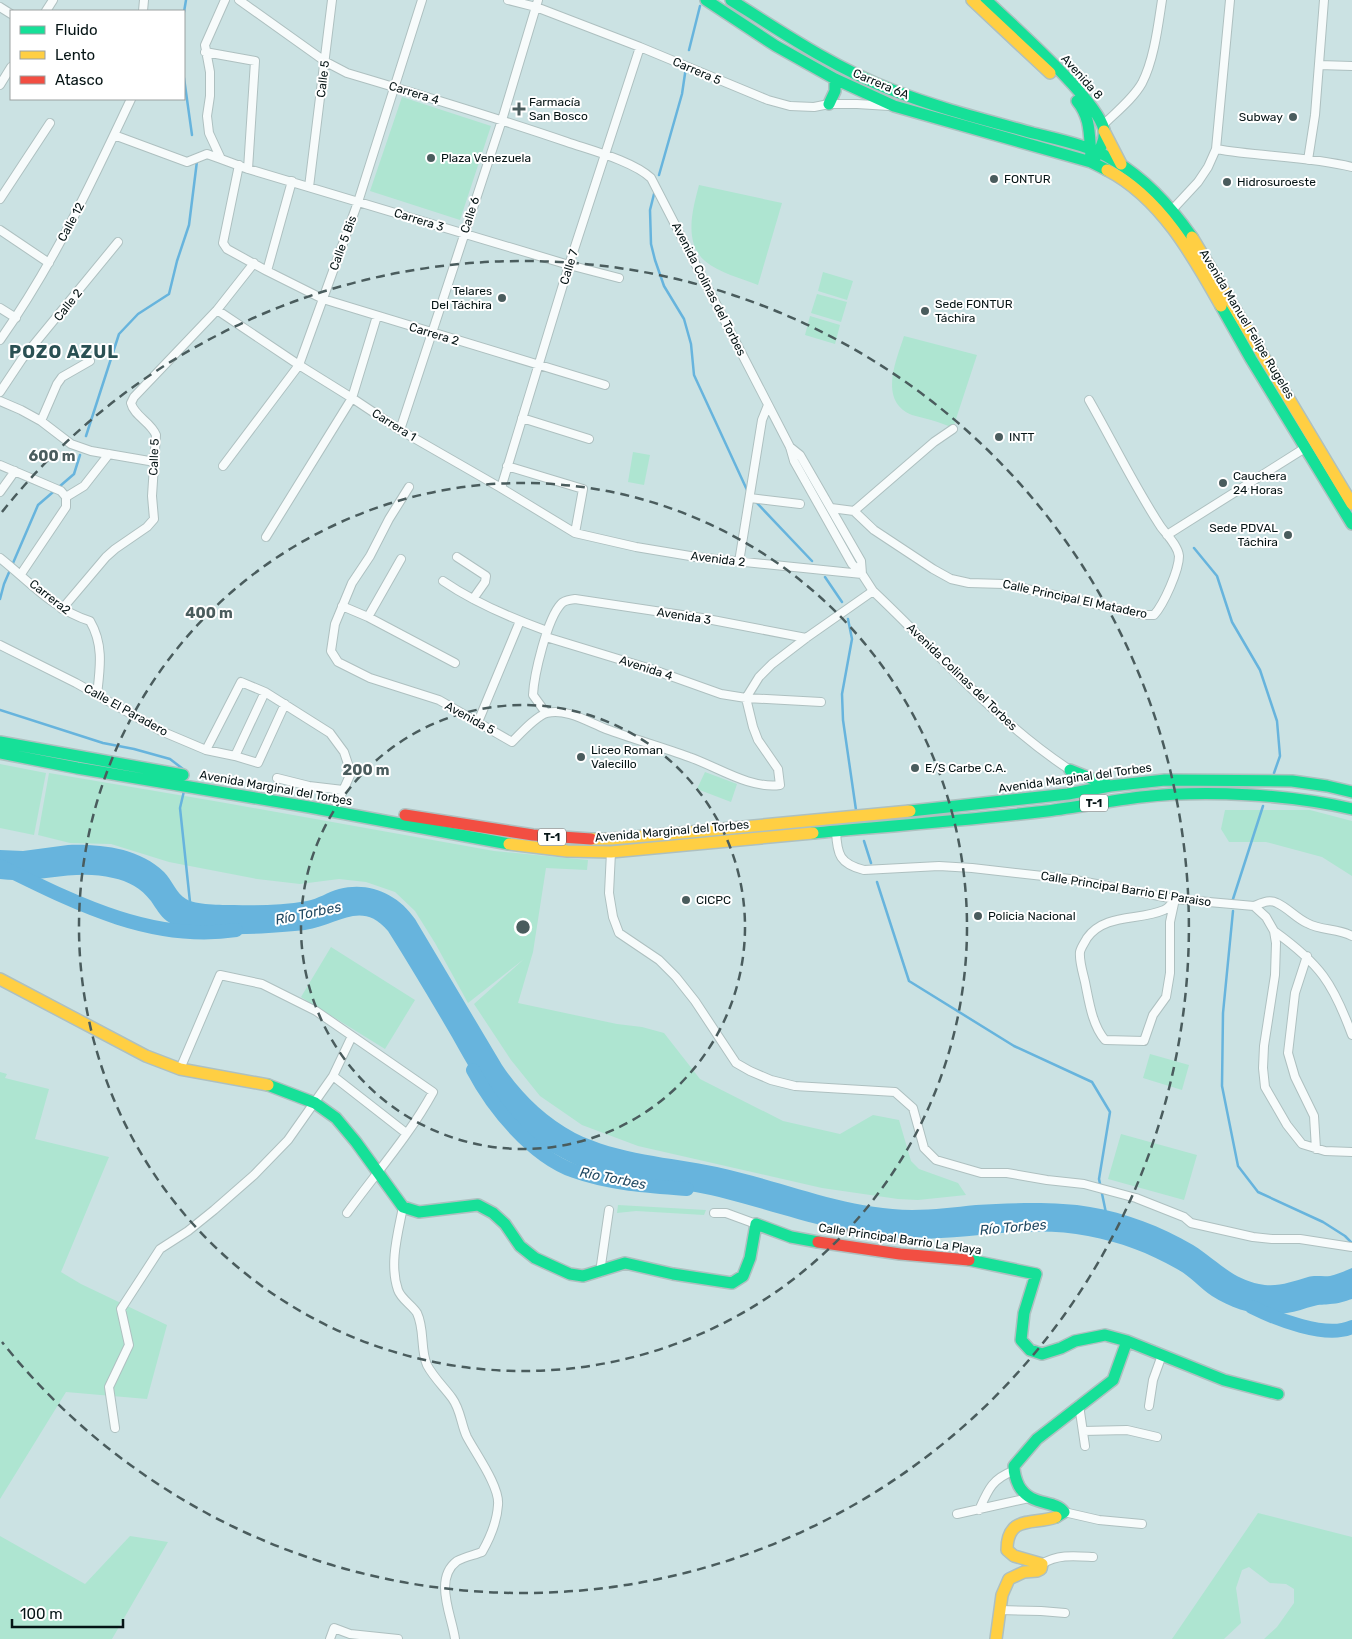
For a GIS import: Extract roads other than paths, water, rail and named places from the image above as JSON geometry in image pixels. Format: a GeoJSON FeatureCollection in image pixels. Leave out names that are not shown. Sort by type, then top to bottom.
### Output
{"type":"FeatureCollection","features":[{"type":"Feature","properties":{"kind":"main road","name":"Carrera 6A"},"geometry":{"type":"LineString","coordinates":[[706,0],[776,46],[834,79],[894,106],[1093,155]]}},
{"type":"Feature","properties":{"kind":"main road","name":"Carrera 6A"},"geometry":{"type":"LineString","coordinates":[[731,0],[796,42],[844,69],[885,87],[1093,155]]}},
{"type":"Feature","properties":{"kind":"main road","name":"Avenida 8"},"geometry":{"type":"LineString","coordinates":[[972,0],[1052,74],[1081,104],[1090,122],[1093,155]]}},
{"type":"Feature","properties":{"kind":"main road","name":"Avenida 8"},"geometry":{"type":"LineString","coordinates":[[986,0],[1036,48],[1093,109],[1121,164]]}},
{"type":"Feature","properties":{"kind":"main road"},"geometry":{"type":"LineString","coordinates":[[830,104],[835,91],[836,84],[834,79]]}},
{"type":"Feature","properties":{"kind":"main road"},"geometry":{"type":"LineString","coordinates":[[1093,155],[1103,128]]}},
{"type":"Feature","properties":{"kind":"main road","name":"Avenida Manuel Felipe Rugeles"},"geometry":{"type":"LineString","coordinates":[[1093,155],[1121,164],[1155,192],[1172,210],[1201,251],[1352,504]]}},
{"type":"Feature","properties":{"kind":"main road","name":"Avenida Manuel Felipe Rugeles"},"geometry":{"type":"LineString","coordinates":[[1093,155],[1134,187],[1169,223],[1191,256],[1352,524]]}},
{"type":"Feature","properties":{"kind":"main road","name":"Avenida Marginal del Torbes"},"geometry":{"type":"LineString","coordinates":[[0,742],[292,794],[337,804],[495,829],[569,838],[611,838],[670,834],[834,819],[1068,794],[1110,786],[1165,780],[1292,781],[1328,786],[1352,792]]}},
{"type":"Feature","properties":{"kind":"main road","name":"Avenida Marginal del Torbes"},"geometry":{"type":"LineString","coordinates":[[0,753],[77,768],[309,807],[496,843],[567,851],[611,852],[1047,811],[1142,797],[1188,794],[1296,799],[1328,803],[1352,809]]}},
{"type":"Feature","properties":{"kind":"main road"},"geometry":{"type":"LineString","coordinates":[[1070,770],[1110,786]]}},
{"type":"Feature","properties":{"kind":"main road"},"geometry":{"type":"LineString","coordinates":[[1068,794],[1073,787],[1073,776],[1070,770]]}},
{"type":"Feature","properties":{"kind":"main road"},"geometry":{"type":"LineString","coordinates":[[834,819],[836,831]]}},
{"type":"Feature","properties":{"kind":"main road"},"geometry":{"type":"LineString","coordinates":[[0,979],[146,1056],[180,1069],[262,1083],[314,1102],[336,1118],[356,1142],[403,1207],[419,1212],[478,1205],[493,1213],[505,1224],[520,1246],[535,1258],[570,1274],[583,1276],[626,1263],[673,1274],[732,1283],[743,1276],[747,1267],[756,1224]]}},
{"type":"Feature","properties":{"kind":"main road","name":"Calle Principal Barrio La Playa"},"geometry":{"type":"LineString","coordinates":[[756,1224],[791,1237],[833,1245],[900,1254],[968,1260],[1036,1274],[1024,1313],[1021,1340],[1030,1350],[1042,1354],[1090,1337],[1105,1336],[1127,1341],[1224,1380],[1278,1394]]}},
{"type":"Feature","properties":{"kind":"main road"},"geometry":{"type":"LineString","coordinates":[[996,1639],[1004,1586],[1009,1579],[1024,1572],[1041,1569],[1042,1564],[1014,1556],[1007,1550],[1007,1542],[1015,1527],[1029,1520],[1045,1520],[1064,1512],[1061,1508],[1029,1498],[1023,1494],[1013,1471],[1014,1466],[1037,1438],[1113,1380],[1127,1341]]}},
{"type":"Feature","properties":{"kind":"street"},"geometry":{"type":"LineString","coordinates":[[221,159],[209,133],[207,116],[210,96],[210,72],[205,46],[225,0]]}},
{"type":"Feature","properties":{"kind":"street","name":"Carrera 4"},"geometry":{"type":"LineString","coordinates":[[240,0],[326,62],[347,72],[502,120],[604,155]]}},
{"type":"Feature","properties":{"kind":"street","name":"Calle 5"},"geometry":{"type":"LineString","coordinates":[[309,187],[326,62],[332,0]]}},
{"type":"Feature","properties":{"kind":"street","name":"Calle 5 Bis"},"geometry":{"type":"LineString","coordinates":[[223,466],[299,365],[358,202],[422,0]]}},
{"type":"Feature","properties":{"kind":"street","name":"Carrera 5"},"geometry":{"type":"LineString","coordinates":[[508,0],[537,3],[768,100],[814,107],[830,104],[894,106]]}},
{"type":"Feature","properties":{"kind":"street"},"geometry":{"type":"LineString","coordinates":[[1103,128],[1141,84],[1148,70],[1162,0]]}},
{"type":"Feature","properties":{"kind":"street"},"geometry":{"type":"LineString","coordinates":[[1172,210],[1208,168],[1216,149],[1230,0]]}},
{"type":"Feature","properties":{"kind":"street"},"geometry":{"type":"LineString","coordinates":[[1308,160],[1315,115],[1324,0]]}},
{"type":"Feature","properties":{"kind":"street","name":"Calle 6"},"geometry":{"type":"LineString","coordinates":[[400,430],[502,120],[537,3]]}},
{"type":"Feature","properties":{"kind":"street","name":"Calle 7"},"geometry":{"type":"LineString","coordinates":[[501,488],[569,265],[640,47]]}},
{"type":"Feature","properties":{"kind":"street"},"geometry":{"type":"LineString","coordinates":[[206,52],[255,61],[248,169]]}},
{"type":"Feature","properties":{"kind":"street"},"geometry":{"type":"LineString","coordinates":[[1319,65],[1352,66]]}},
{"type":"Feature","properties":{"kind":"street"},"geometry":{"type":"LineString","coordinates":[[0,85],[10,69]]}},
{"type":"Feature","properties":{"kind":"street","name":"Calle 12"},"geometry":{"type":"LineString","coordinates":[[0,340],[16,318],[49,263],[78,210],[131,100]]}},
{"type":"Feature","properties":{"kind":"street"},"geometry":{"type":"LineString","coordinates":[[0,199],[50,123]]}},
{"type":"Feature","properties":{"kind":"street","name":"Carrera 3"},"geometry":{"type":"LineString","coordinates":[[114,135],[187,162],[206,154],[248,169],[569,265],[619,278]]}},
{"type":"Feature","properties":{"kind":"street"},"geometry":{"type":"LineString","coordinates":[[1216,149],[1337,163],[1352,167]]}},
{"type":"Feature","properties":{"kind":"street","name":"Avenida Colinas del Torbes"},"geometry":{"type":"LineString","coordinates":[[604,155],[644,172],[651,178],[790,447],[794,461],[852,564],[874,591],[980,698],[1045,754],[1070,770]]}},
{"type":"Feature","properties":{"kind":"street","name":"Carrera 2"},"geometry":{"type":"LineString","coordinates":[[239,165],[223,244],[227,248],[267,271],[323,299],[605,386]]}},
{"type":"Feature","properties":{"kind":"street"},"geometry":{"type":"LineString","coordinates":[[267,271],[292,181]]}},
{"type":"Feature","properties":{"kind":"street"},"geometry":{"type":"LineString","coordinates":[[0,230],[49,263]]}},
{"type":"Feature","properties":{"kind":"street","name":"Calle 2"},"geometry":{"type":"LineString","coordinates":[[0,392],[22,359],[118,242]]}},
{"type":"Feature","properties":{"kind":"street","name":"Calle 5"},"geometry":{"type":"LineString","coordinates":[[62,609],[106,557],[147,527],[154,519],[152,496],[156,462],[156,435],[154,430],[132,409],[131,403],[134,397],[217,310],[254,263]]}},
{"type":"Feature","properties":{"kind":"street"},"geometry":{"type":"LineString","coordinates":[[0,308],[16,318]]}},
{"type":"Feature","properties":{"kind":"street","name":"Carrera 1"},"geometry":{"type":"LineString","coordinates":[[217,310],[400,430],[501,488],[575,534]]}},
{"type":"Feature","properties":{"kind":"street"},"geometry":{"type":"LineString","coordinates":[[266,537],[352,398],[377,316]]}},
{"type":"Feature","properties":{"kind":"street"},"geometry":{"type":"LineString","coordinates":[[41,421],[62,377],[90,361]]}},
{"type":"Feature","properties":{"kind":"street","name":"Calle Principal El Matadero"},"geometry":{"type":"LineString","coordinates":[[854,511],[874,530],[950,579],[969,583],[1004,584],[1145,616],[1154,615],[1165,600],[1179,554],[1147,505],[1089,400]]}},
{"type":"Feature","properties":{"kind":"street"},"geometry":{"type":"LineString","coordinates":[[0,401],[41,421],[70,444],[91,451],[156,462]]}},
{"type":"Feature","properties":{"kind":"street"},"geometry":{"type":"LineString","coordinates":[[739,562],[762,420],[768,405]]}},
{"type":"Feature","properties":{"kind":"street"},"geometry":{"type":"LineString","coordinates":[[522,418],[589,439]]}},
{"type":"Feature","properties":{"kind":"street"},"geometry":{"type":"LineString","coordinates":[[831,508],[854,511],[953,428]]}},
{"type":"Feature","properties":{"kind":"street","name":"Avenida Colinas del Torbes"},"geometry":{"type":"LineString","coordinates":[[790,447],[800,455],[862,561],[862,574]]}},
{"type":"Feature","properties":{"kind":"street"},"geometry":{"type":"LineString","coordinates":[[1167,535],[1305,448]]}},
{"type":"Feature","properties":{"kind":"street"},"geometry":{"type":"LineString","coordinates":[[66,497],[84,486],[109,454]]}},
{"type":"Feature","properties":{"kind":"street"},"geometry":{"type":"LineString","coordinates":[[0,464],[61,491],[66,497],[66,507],[21,574]]}},
{"type":"Feature","properties":{"kind":"street"},"geometry":{"type":"LineString","coordinates":[[508,466],[583,488],[575,534]]}},
{"type":"Feature","properties":{"kind":"street"},"geometry":{"type":"LineString","coordinates":[[0,492],[15,471]]}},
{"type":"Feature","properties":{"kind":"street","name":"Avenida 5"},"geometry":{"type":"LineString","coordinates":[[409,487],[389,519],[370,556],[352,582],[335,624],[331,651],[338,662],[370,678],[439,700],[512,742],[529,725],[546,713]]}},
{"type":"Feature","properties":{"kind":"street"},"geometry":{"type":"LineString","coordinates":[[750,498],[800,504]]}},
{"type":"Feature","properties":{"kind":"street","name":"Avenida 2"},"geometry":{"type":"LineString","coordinates":[[575,534],[636,547],[739,562],[862,574]]}},
{"type":"Feature","properties":{"kind":"street"},"geometry":{"type":"LineString","coordinates":[[457,557],[486,576],[485,582],[473,599]]}},
{"type":"Feature","properties":{"kind":"street","name":"Carrera2"},"geometry":{"type":"LineString","coordinates":[[0,558],[62,609],[76,617],[90,621],[97,633],[100,646],[101,664],[98,694]]}},
{"type":"Feature","properties":{"kind":"street"},"geometry":{"type":"LineString","coordinates":[[368,616],[401,560]]}},
{"type":"Feature","properties":{"kind":"street","name":"Avenida 4"},"geometry":{"type":"LineString","coordinates":[[443,581],[473,599],[547,634],[721,694],[746,698],[821,702]]}},
{"type":"Feature","properties":{"kind":"street"},"geometry":{"type":"LineString","coordinates":[[547,634],[533,695],[546,713],[575,716],[767,787],[780,785],[778,769],[758,740],[746,698],[759,677],[772,664],[874,591]]}},
{"type":"Feature","properties":{"kind":"street","name":"Avenida 3"},"geometry":{"type":"LineString","coordinates":[[547,634],[562,603],[575,599],[702,618],[806,638]]}},
{"type":"Feature","properties":{"kind":"street"},"geometry":{"type":"LineString","coordinates":[[342,606],[368,616],[455,663]]}},
{"type":"Feature","properties":{"kind":"street"},"geometry":{"type":"LineString","coordinates":[[478,722],[520,621]]}},
{"type":"Feature","properties":{"kind":"street","name":"Calle El Paradero"},"geometry":{"type":"LineString","coordinates":[[0,645],[98,694],[161,731],[206,750],[258,763],[285,704]]}},
{"type":"Feature","properties":{"kind":"street"},"geometry":{"type":"LineString","coordinates":[[206,750],[242,682],[265,692],[330,733],[344,752],[351,773],[337,804]]}},
{"type":"Feature","properties":{"kind":"street"},"geometry":{"type":"LineString","coordinates":[[235,756],[265,692]]}},
{"type":"Feature","properties":{"kind":"street"},"geometry":{"type":"LineString","coordinates":[[277,778],[309,786],[343,790]]}},
{"type":"Feature","properties":{"kind":"street","name":"Calle Principal Barrio El Paraiso"},"geometry":{"type":"LineString","coordinates":[[836,831],[836,849],[843,862],[853,868],[864,870],[939,866],[972,868],[1070,879],[1175,899],[1254,906]]}},
{"type":"Feature","properties":{"kind":"street"},"geometry":{"type":"LineString","coordinates":[[611,852],[609,893],[613,917],[619,933],[659,960],[676,977],[695,1001],[728,1053],[736,1062],[750,1071],[771,1080],[795,1086],[895,1092],[913,1108],[924,1148],[936,1160],[963,1168],[981,1173],[1007,1173],[1084,1184],[1136,1198],[1184,1217],[1191,1223],[1253,1237],[1300,1239],[1330,1245],[1352,1246]]}},
{"type":"Feature","properties":{"kind":"street"},"geometry":{"type":"LineString","coordinates":[[1175,899],[1170,922],[1170,973],[1166,997],[1153,1014],[1144,1041],[1105,1040],[1101,1035],[1091,1008],[1082,967],[1080,953],[1082,947],[1093,931],[1100,926],[1111,921],[1143,916],[1166,909],[1175,899]]}},
{"type":"Feature","properties":{"kind":"street"},"geometry":{"type":"LineString","coordinates":[[1352,936],[1346,932],[1307,924],[1277,903],[1268,901],[1254,906],[1266,917],[1274,931],[1276,943],[1275,975],[1264,1046],[1263,1068],[1265,1087],[1283,1119],[1302,1144],[1316,1149],[1352,1152]]}},
{"type":"Feature","properties":{"kind":"street"},"geometry":{"type":"LineString","coordinates":[[1274,931],[1307,956],[1324,975],[1336,995],[1352,1035]]}},
{"type":"Feature","properties":{"kind":"street"},"geometry":{"type":"LineString","coordinates":[[1307,956],[1295,993],[1288,1053],[1295,1077],[1314,1116],[1316,1149]]}},
{"type":"Feature","properties":{"kind":"street"},"geometry":{"type":"LineString","coordinates":[[180,1069],[220,975],[262,984],[316,1011],[433,1092],[423,1110],[347,1213]]}},
{"type":"Feature","properties":{"kind":"street"},"geometry":{"type":"LineString","coordinates":[[115,1428],[109,1387],[129,1345],[121,1309],[160,1249],[188,1231],[254,1175],[288,1140],[333,1076],[352,1036]]}},
{"type":"Feature","properties":{"kind":"street"},"geometry":{"type":"LineString","coordinates":[[333,1076],[406,1133]]}},
{"type":"Feature","properties":{"kind":"street"},"geometry":{"type":"LineString","coordinates":[[403,1207],[396,1243],[394,1269],[398,1291],[416,1312],[422,1330],[424,1358],[431,1372],[453,1399],[461,1416],[466,1435],[491,1479],[499,1504],[491,1536],[482,1552],[458,1560],[450,1568],[445,1580],[445,1600],[453,1624],[455,1639]]}},
{"type":"Feature","properties":{"kind":"street"},"geometry":{"type":"LineString","coordinates":[[600,1272],[609,1210]]}},
{"type":"Feature","properties":{"kind":"street"},"geometry":{"type":"LineString","coordinates":[[714,1213],[726,1213],[756,1224]]}},
{"type":"Feature","properties":{"kind":"street"},"geometry":{"type":"LineString","coordinates":[[1149,1406],[1153,1380],[1162,1356]]}},
{"type":"Feature","properties":{"kind":"street"},"geometry":{"type":"LineString","coordinates":[[1079,1405],[1085,1446]]}},
{"type":"Feature","properties":{"kind":"street"},"geometry":{"type":"LineString","coordinates":[[1083,1431],[1093,1429],[1127,1430],[1157,1437]]}},
{"type":"Feature","properties":{"kind":"street"},"geometry":{"type":"LineString","coordinates":[[979,1510],[989,1487],[1002,1475],[1013,1471]]}},
{"type":"Feature","properties":{"kind":"street"},"geometry":{"type":"LineString","coordinates":[[957,1514],[1029,1498]]}},
{"type":"Feature","properties":{"kind":"street"},"geometry":{"type":"LineString","coordinates":[[1064,1512],[1099,1520],[1142,1524]]}},
{"type":"Feature","properties":{"kind":"street"},"geometry":{"type":"LineString","coordinates":[[1042,1564],[1049,1560],[1069,1556],[1093,1557]]}},
{"type":"Feature","properties":{"kind":"street"},"geometry":{"type":"LineString","coordinates":[[1000,1610],[1066,1613]]}},
{"type":"Feature","properties":{"kind":"street"},"geometry":{"type":"LineString","coordinates":[[330,1639],[334,1628],[350,1634],[398,1639]]}},
{"type":"Feature","properties":{"kind":"water"},"geometry":{"type":"Polygon","coordinates":[[[68,845],[93,845],[119,849],[143,858],[164,872],[186,899],[202,904],[270,905],[289,903],[311,900],[335,890],[350,887],[372,888],[391,896],[408,910],[415,919],[502,1065],[517,1085],[534,1104],[554,1120],[575,1133],[592,1140],[644,1155],[717,1167],[862,1205],[920,1210],[976,1205],[1033,1203],[1077,1205],[1103,1210],[1143,1221],[1168,1232],[1201,1250],[1231,1273],[1259,1284],[1277,1285],[1311,1276],[1330,1276],[1352,1268],[1352,1299],[1336,1304],[1316,1305],[1290,1312],[1258,1314],[1220,1301],[1182,1272],[1156,1258],[1100,1238],[1044,1232],[932,1239],[910,1239],[861,1234],[704,1194],[628,1182],[599,1174],[581,1167],[546,1148],[515,1125],[501,1111],[474,1075],[388,931],[378,922],[368,917],[358,916],[348,917],[317,928],[305,930],[254,934],[195,931],[179,927],[167,921],[143,892],[119,879],[99,875],[71,875],[28,880],[0,879],[0,850],[23,851],[68,845]]]}},
{"type":"Feature","properties":{"kind":"waterway"},"geometry":{"type":"LineString","coordinates":[[184,10],[186,0]]}},
{"type":"Feature","properties":{"kind":"waterway"},"geometry":{"type":"LineString","coordinates":[[689,50],[700,6]]}},
{"type":"Feature","properties":{"kind":"waterway"},"geometry":{"type":"LineString","coordinates":[[659,175],[682,94],[686,67]]}},
{"type":"Feature","properties":{"kind":"waterway"},"geometry":{"type":"LineString","coordinates":[[185,85],[192,135]]}},
{"type":"Feature","properties":{"kind":"waterway"},"geometry":{"type":"LineString","coordinates":[[86,436],[119,334],[138,314],[169,294],[177,261],[189,225],[197,161]]}},
{"type":"Feature","properties":{"kind":"waterway"},"geometry":{"type":"LineString","coordinates":[[654,194],[650,210],[651,244],[655,260],[664,286],[684,319],[691,344],[694,375],[747,490]]}},
{"type":"Feature","properties":{"kind":"waterway"},"geometry":{"type":"LineString","coordinates":[[0,599],[4,584],[38,505],[74,474],[80,455]]}},
{"type":"Feature","properties":{"kind":"waterway"},"geometry":{"type":"LineString","coordinates":[[756,502],[812,561]]}},
{"type":"Feature","properties":{"kind":"waterway"},"geometry":{"type":"LineString","coordinates":[[1194,548],[1217,576],[1232,622],[1260,670],[1277,721],[1280,756],[1274,773]]}},
{"type":"Feature","properties":{"kind":"waterway"},"geometry":{"type":"LineString","coordinates":[[825,577],[842,602]]}},
{"type":"Feature","properties":{"kind":"waterway"},"geometry":{"type":"LineString","coordinates":[[848,619],[852,639],[842,694],[843,720],[856,810]]}},
{"type":"Feature","properties":{"kind":"waterway"},"geometry":{"type":"LineString","coordinates":[[0,710],[103,743],[170,759],[183,769]]}},
{"type":"Feature","properties":{"kind":"waterway"},"geometry":{"type":"LineString","coordinates":[[184,791],[180,808],[190,902]]}},
{"type":"Feature","properties":{"kind":"waterway"},"geometry":{"type":"LineString","coordinates":[[1233,899],[1263,806]]}},
{"type":"Feature","properties":{"kind":"waterway"},"geometry":{"type":"LineString","coordinates":[[864,841],[871,863]]}},
{"type":"Feature","properties":{"kind":"waterway","name":"Río Torbes"},"geometry":{"type":"LineString","coordinates":[[0,866],[85,905],[144,925],[174,931],[236,930]]}},
{"type":"Feature","properties":{"kind":"waterway"},"geometry":{"type":"LineString","coordinates":[[877,882],[909,981],[1014,1046],[1092,1082],[1110,1112],[1099,1179],[1106,1213]]}},
{"type":"Feature","properties":{"kind":"waterway"},"geometry":{"type":"LineString","coordinates":[[1233,911],[1223,1013],[1222,1086],[1238,1166],[1258,1192],[1323,1222],[1345,1236],[1352,1243]]}},
{"type":"Feature","properties":{"kind":"waterway","name":"Río Torbes"},"geometry":{"type":"LineString","coordinates":[[473,1070],[491,1100],[515,1129],[543,1154],[558,1164],[602,1179],[630,1184],[687,1189]]}},
{"type":"Feature","properties":{"kind":"waterway","name":"Río Torbes"},"geometry":{"type":"LineString","coordinates":[[1252,1307],[1287,1322],[1315,1329],[1329,1331],[1352,1327]]}},
{"type":"Feature","properties":{"kind":"place","name":"Farmacía San Bosco"},"geometry":{"type":"Point","coordinates":[519,109]}},
{"type":"Feature","properties":{"kind":"place","name":"Subway"},"geometry":{"type":"Point","coordinates":[1293,117]}},
{"type":"Feature","properties":{"kind":"place","name":"Plaza Venezuela"},"geometry":{"type":"Point","coordinates":[431,158]}},
{"type":"Feature","properties":{"kind":"place","name":"FONTUR"},"geometry":{"type":"Point","coordinates":[994,179]}},
{"type":"Feature","properties":{"kind":"place","name":"Hidrosuroeste"},"geometry":{"type":"Point","coordinates":[1227,182]}},
{"type":"Feature","properties":{"kind":"place","name":"Telares Del Táchira"},"geometry":{"type":"Point","coordinates":[502,298]}},
{"type":"Feature","properties":{"kind":"place","name":"Sede FONTUR Táchira"},"geometry":{"type":"Point","coordinates":[925,311]}},
{"type":"Feature","properties":{"kind":"place","name":"INTT"},"geometry":{"type":"Point","coordinates":[999,437]}},
{"type":"Feature","properties":{"kind":"place","name":"Cauchera 24 Horas"},"geometry":{"type":"Point","coordinates":[1223,483]}},
{"type":"Feature","properties":{"kind":"place","name":"Sede PDVAL Táchira"},"geometry":{"type":"Point","coordinates":[1288,535]}},
{"type":"Feature","properties":{"kind":"place","name":"Liceo Roman Valecillo"},"geometry":{"type":"Point","coordinates":[581,757]}},
{"type":"Feature","properties":{"kind":"place","name":"E/S Carbe C.A."},"geometry":{"type":"Point","coordinates":[915,768]}},
{"type":"Feature","properties":{"kind":"place","name":"CICPC"},"geometry":{"type":"Point","coordinates":[686,900]}},
{"type":"Feature","properties":{"kind":"place","name":"Policia Nacional"},"geometry":{"type":"Point","coordinates":[978,916]}},
{"type":"Feature","properties":{"kind":"district","name":"POZO AZUL"},"geometry":{"type":"Point","coordinates":[64,352]}}]}
